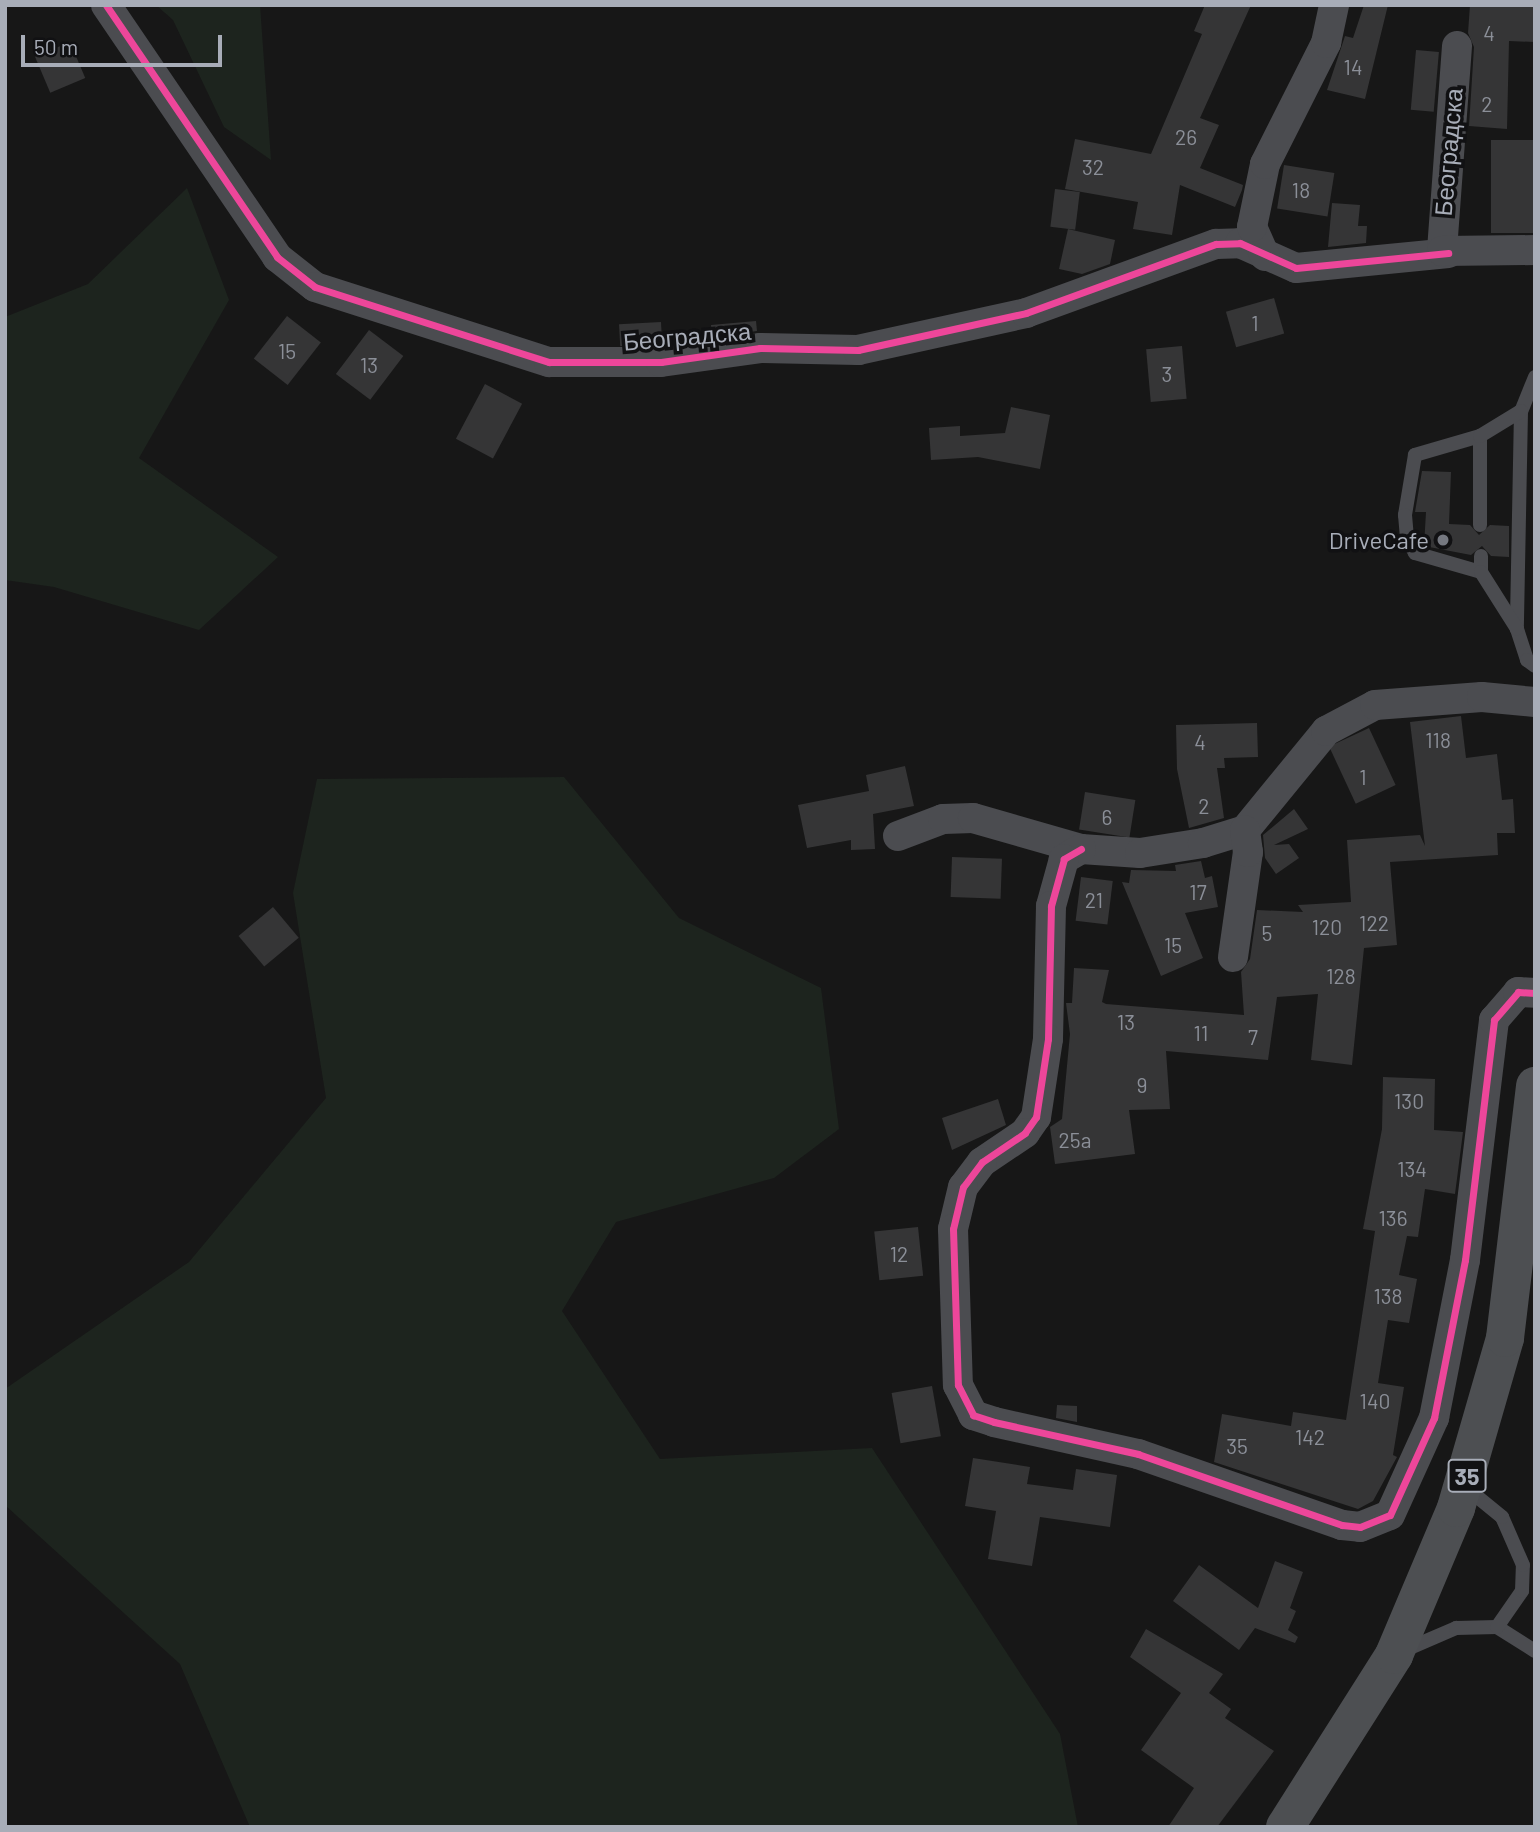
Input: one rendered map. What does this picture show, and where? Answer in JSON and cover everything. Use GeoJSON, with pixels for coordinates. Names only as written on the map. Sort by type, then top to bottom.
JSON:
{"type":"FeatureCollection","features":[{"type":"Feature","properties":{"kind":"main road","name":"35"},"geometry":{"type":"LineString","coordinates":[[1285,1827],[1394,1655],[1464,1485],[1505,1338],[1535,1086]]}},
{"type":"Feature","properties":{"kind":"street","name":"Београдска"},"geometry":{"type":"LineString","coordinates":[[106,5],[277,257],[315,287],[549,362],[661,362],[760,348],[858,350],[1026,313],[1216,244],[1240,243],[1296,268],[1448,253],[1535,250]]}},
{"type":"Feature","properties":{"kind":"street"},"geometry":{"type":"LineString","coordinates":[[1265,256],[1252,227],[1265,164],[1326,43],[1334,5]]}},
{"type":"Feature","properties":{"kind":"street","name":"Београдска"},"geometry":{"type":"LineString","coordinates":[[1448,253],[1440,244],[1457,46]]}},
{"type":"Feature","properties":{"kind":"street"},"geometry":{"type":"LineString","coordinates":[[898,836],[943,819],[972,818],[1081,849],[1140,853],[1245,830],[1326,731],[1375,705],[1482,697],[1535,702]]}},
{"type":"Feature","properties":{"kind":"street"},"geometry":{"type":"LineString","coordinates":[[1233,957],[1248,852],[1245,830]]}},
{"type":"Feature","properties":{"kind":"street"},"geometry":{"type":"LineString","coordinates":[[1081,849],[1064,859],[1051,906],[1048,1039],[1036,1117],[1025,1133],[982,1162],[962,1187],[953,1229],[958,1385],[973,1415],[993,1422],[1138,1454],[1342,1525],[1360,1527],[1390,1515],[1434,1418],[1465,1260],[1494,1020],[1518,992],[1535,993]]}},
{"type":"Feature","properties":{"kind":"lane"},"geometry":{"type":"LineString","coordinates":[[1517,629],[1521,411],[1535,377]]}},
{"type":"Feature","properties":{"kind":"lane"},"geometry":{"type":"LineString","coordinates":[[1481,572],[1416,553],[1407,538],[1405,515],[1415,455],[1480,436],[1521,411]]}},
{"type":"Feature","properties":{"kind":"lane"},"geometry":{"type":"LineString","coordinates":[[1480,436],[1480,525]]}},
{"type":"Feature","properties":{"kind":"lane"},"geometry":{"type":"LineString","coordinates":[[1481,556],[1481,572],[1517,629],[1527,660],[1535,666]]}},
{"type":"Feature","properties":{"kind":"lane"},"geometry":{"type":"LineString","coordinates":[[1464,1485],[1502,1517],[1526,1575],[1516,1607],[1497,1627]]}},
{"type":"Feature","properties":{"kind":"lane"},"geometry":{"type":"LineString","coordinates":[[1394,1655],[1456,1628],[1497,1627],[1535,1651]]}},
{"type":"Feature","properties":{"kind":"shaded area"},"geometry":{"type":"Polygon","coordinates":[[[156,5],[260,5],[271,160],[224,127],[173,20],[156,5]]]}},
{"type":"Feature","properties":{"kind":"shaded area"},"geometry":{"type":"Polygon","coordinates":[[[187,188],[229,300],[139,458],[278,557],[199,630],[54,587],[5,580],[5,317],[88,284],[187,188]]]}},
{"type":"Feature","properties":{"kind":"shaded area"},"geometry":{"type":"Polygon","coordinates":[[[564,777],[679,918],[821,988],[839,1129],[774,1178],[616,1222],[562,1311],[660,1459],[872,1448],[1060,1734],[1078,1827],[250,1827],[180,1664],[6,1506],[5,1389],[189,1262],[326,1098],[293,893],[317,779],[564,777]]]}},
{"type":"Feature","properties":{"kind":"building"},"geometry":{"type":"Polygon","coordinates":[[[1205,5],[1251,5],[1200,118],[1219,125],[1200,168],[1243,185],[1242,190],[1235,207],[1180,185],[1172,235],[1133,229],[1138,202],[1065,189],[1075,139],[1151,154],[1202,34],[1194,31],[1205,5]]]}},
{"type":"Feature","properties":{"kind":"building"},"geometry":{"type":"Polygon","coordinates":[[[1364,5],[1388,5],[1365,99],[1327,90],[1345,36],[1353,38],[1364,5]]]}},
{"type":"Feature","properties":{"kind":"building"},"geometry":{"type":"Polygon","coordinates":[[[1470,5],[1535,5],[1535,42],[1509,41],[1507,129],[1469,126],[1474,47],[1468,33],[1470,5]]]}},
{"type":"Feature","properties":{"kind":"building"},"geometry":{"type":"Polygon","coordinates":[[[70,42],[85,78],[50,93],[35,57],[70,42]]]}},
{"type":"Feature","properties":{"kind":"building"},"geometry":{"type":"Polygon","coordinates":[[[1416,50],[1439,52],[1434,112],[1411,110],[1416,50]]]}},
{"type":"Feature","properties":{"kind":"building"},"geometry":{"type":"Polygon","coordinates":[[[1491,140],[1533,140],[1533,233],[1491,233],[1491,140]]]}},
{"type":"Feature","properties":{"kind":"building"},"geometry":{"type":"Polygon","coordinates":[[[1284,165],[1334,173],[1327,216],[1277,208],[1284,165]]]}},
{"type":"Feature","properties":{"kind":"building"},"geometry":{"type":"Polygon","coordinates":[[[1055,189],[1080,192],[1075,230],[1050,227],[1055,189]]]}},
{"type":"Feature","properties":{"kind":"building"},"geometry":{"type":"Polygon","coordinates":[[[1332,203],[1360,205],[1358,226],[1367,226],[1366,243],[1328,247],[1332,203]]]}},
{"type":"Feature","properties":{"kind":"building"},"geometry":{"type":"Polygon","coordinates":[[[1068,229],[1115,240],[1110,264],[1082,274],[1059,269],[1068,229]]]}},
{"type":"Feature","properties":{"kind":"building"},"geometry":{"type":"Polygon","coordinates":[[[1274,298],[1284,334],[1236,347],[1226,312],[1274,298]]]}},
{"type":"Feature","properties":{"kind":"building"},"geometry":{"type":"Polygon","coordinates":[[[287,316],[321,342],[288,385],[254,359],[287,316]]]}},
{"type":"Feature","properties":{"kind":"building"},"geometry":{"type":"Polygon","coordinates":[[[756,321],[757,331],[712,337],[711,325],[756,321]]]}},
{"type":"Feature","properties":{"kind":"building"},"geometry":{"type":"Polygon","coordinates":[[[661,322],[662,344],[620,346],[619,324],[661,322]]]}},
{"type":"Feature","properties":{"kind":"building"},"geometry":{"type":"Polygon","coordinates":[[[369,330],[403,356],[370,400],[336,374],[369,330]]]}},
{"type":"Feature","properties":{"kind":"building"},"geometry":{"type":"Polygon","coordinates":[[[1182,346],[1187,399],[1151,402],[1146,349],[1182,346]]]}},
{"type":"Feature","properties":{"kind":"building"},"geometry":{"type":"Polygon","coordinates":[[[485,384],[522,404],[493,458],[456,439],[485,384]]]}},
{"type":"Feature","properties":{"kind":"building"},"geometry":{"type":"Polygon","coordinates":[[[1011,407],[1050,415],[1040,469],[978,457],[931,460],[929,428],[960,426],[960,436],[1005,433],[1011,407]]]}},
{"type":"Feature","properties":{"kind":"building"},"geometry":{"type":"Polygon","coordinates":[[[1422,471],[1451,472],[1449,524],[1470,525],[1479,535],[1490,525],[1509,526],[1509,557],[1491,556],[1482,546],[1471,555],[1424,546],[1426,512],[1415,512],[1422,471]]]}},
{"type":"Feature","properties":{"kind":"building"},"geometry":{"type":"Polygon","coordinates":[[[1461,716],[1466,758],[1497,754],[1502,800],[1513,799],[1515,833],[1497,833],[1498,855],[1390,862],[1397,945],[1364,948],[1352,1065],[1311,1060],[1318,994],[1277,997],[1268,1060],[1166,1051],[1170,1109],[1129,1110],[1135,1154],[1055,1164],[1050,1127],[1062,1119],[1070,1034],[1066,1003],[1072,1003],[1074,968],[1109,970],[1102,1002],[1106,1004],[1244,1015],[1241,972],[1250,959],[1257,910],[1303,912],[1298,905],[1351,902],[1347,840],[1420,835],[1425,846],[1410,722],[1461,716]]]}},
{"type":"Feature","properties":{"kind":"building"},"geometry":{"type":"Polygon","coordinates":[[[1257,723],[1258,757],[1224,758],[1225,768],[1217,768],[1224,818],[1189,828],[1177,769],[1176,725],[1257,723]]]}},
{"type":"Feature","properties":{"kind":"building"},"geometry":{"type":"Polygon","coordinates":[[[1369,728],[1396,785],[1356,804],[1329,747],[1369,728]]]}},
{"type":"Feature","properties":{"kind":"building"},"geometry":{"type":"Polygon","coordinates":[[[905,766],[914,806],[873,814],[875,849],[851,850],[851,840],[807,848],[798,805],[869,791],[866,775],[905,766]]]}},
{"type":"Feature","properties":{"kind":"building"},"geometry":{"type":"Polygon","coordinates":[[[1085,792],[1135,800],[1129,838],[1079,830],[1085,792]]]}},
{"type":"Feature","properties":{"kind":"building"},"geometry":{"type":"Polygon","coordinates":[[[1294,809],[1308,829],[1274,845],[1289,844],[1299,858],[1276,874],[1265,858],[1263,835],[1294,809]]]}},
{"type":"Feature","properties":{"kind":"building"},"geometry":{"type":"Polygon","coordinates":[[[952,857],[1002,859],[1001,899],[951,897],[952,857]]]}},
{"type":"Feature","properties":{"kind":"building"},"geometry":{"type":"Polygon","coordinates":[[[1201,861],[1205,878],[1212,876],[1218,907],[1185,913],[1203,958],[1161,976],[1122,882],[1129,883],[1131,870],[1176,871],[1175,865],[1201,861]]]}},
{"type":"Feature","properties":{"kind":"building"},"geometry":{"type":"Polygon","coordinates":[[[1081,877],[1113,881],[1107,925],[1076,921],[1081,877]]]}},
{"type":"Feature","properties":{"kind":"building"},"geometry":{"type":"Polygon","coordinates":[[[273,907],[299,938],[264,967],[239,936],[273,907]]]}},
{"type":"Feature","properties":{"kind":"building"},"geometry":{"type":"Polygon","coordinates":[[[1383,1077],[1435,1079],[1434,1130],[1463,1132],[1455,1194],[1425,1189],[1418,1237],[1407,1236],[1399,1275],[1417,1279],[1409,1323],[1388,1320],[1378,1383],[1404,1387],[1393,1455],[1397,1457],[1373,1501],[1358,1509],[1214,1462],[1222,1414],[1291,1426],[1293,1412],[1346,1420],[1375,1231],[1363,1229],[1382,1129],[1383,1077]]]}},
{"type":"Feature","properties":{"kind":"building"},"geometry":{"type":"Polygon","coordinates":[[[998,1099],[1006,1125],[952,1150],[942,1118],[998,1099]]]}},
{"type":"Feature","properties":{"kind":"building"},"geometry":{"type":"Polygon","coordinates":[[[918,1227],[923,1276],[879,1280],[874,1232],[918,1227]]]}},
{"type":"Feature","properties":{"kind":"building"},"geometry":{"type":"Polygon","coordinates":[[[932,1386],[941,1436],[900,1443],[892,1393],[932,1386]]]}},
{"type":"Feature","properties":{"kind":"building"},"geometry":{"type":"Polygon","coordinates":[[[1057,1405],[1077,1406],[1077,1422],[1056,1418],[1057,1405]]]}},
{"type":"Feature","properties":{"kind":"building"},"geometry":{"type":"Polygon","coordinates":[[[973,1458],[1030,1467],[1027,1484],[1073,1490],[1076,1469],[1117,1475],[1110,1527],[1040,1517],[1032,1566],[988,1559],[996,1511],[965,1506],[973,1458]]]}},
{"type":"Feature","properties":{"kind":"building"},"geometry":{"type":"Polygon","coordinates":[[[1275,1561],[1303,1572],[1290,1608],[1296,1611],[1288,1630],[1298,1637],[1295,1643],[1255,1628],[1239,1650],[1173,1601],[1199,1565],[1258,1608],[1275,1561]]]}},
{"type":"Feature","properties":{"kind":"building"},"geometry":{"type":"Polygon","coordinates":[[[1146,1629],[1223,1674],[1209,1693],[1231,1709],[1225,1718],[1274,1751],[1217,1827],[1168,1827],[1194,1788],[1141,1750],[1181,1693],[1130,1657],[1146,1629]]]}},
{"type":"Feature","properties":{"kind":"cycle path"},"geometry":{"type":"LineString","coordinates":[[106,5],[277,257],[315,287],[549,362],[661,362],[760,348],[858,350],[1026,313],[1216,244],[1240,243],[1296,268],[1448,253]]}},
{"type":"Feature","properties":{"kind":"cycle path"},"geometry":{"type":"LineString","coordinates":[[1081,849],[1064,859],[1051,906],[1048,1039],[1036,1117],[1025,1133],[982,1162],[963,1187],[953,1229],[958,1385],[973,1415],[994,1422],[1138,1454],[1342,1525],[1360,1527],[1390,1515],[1434,1418],[1465,1260],[1494,1020],[1518,992],[1535,993]]}},
{"type":"Feature","properties":{"kind":"place","name":"DriveCafe"},"geometry":{"type":"Point","coordinates":[1443,540]}}]}
